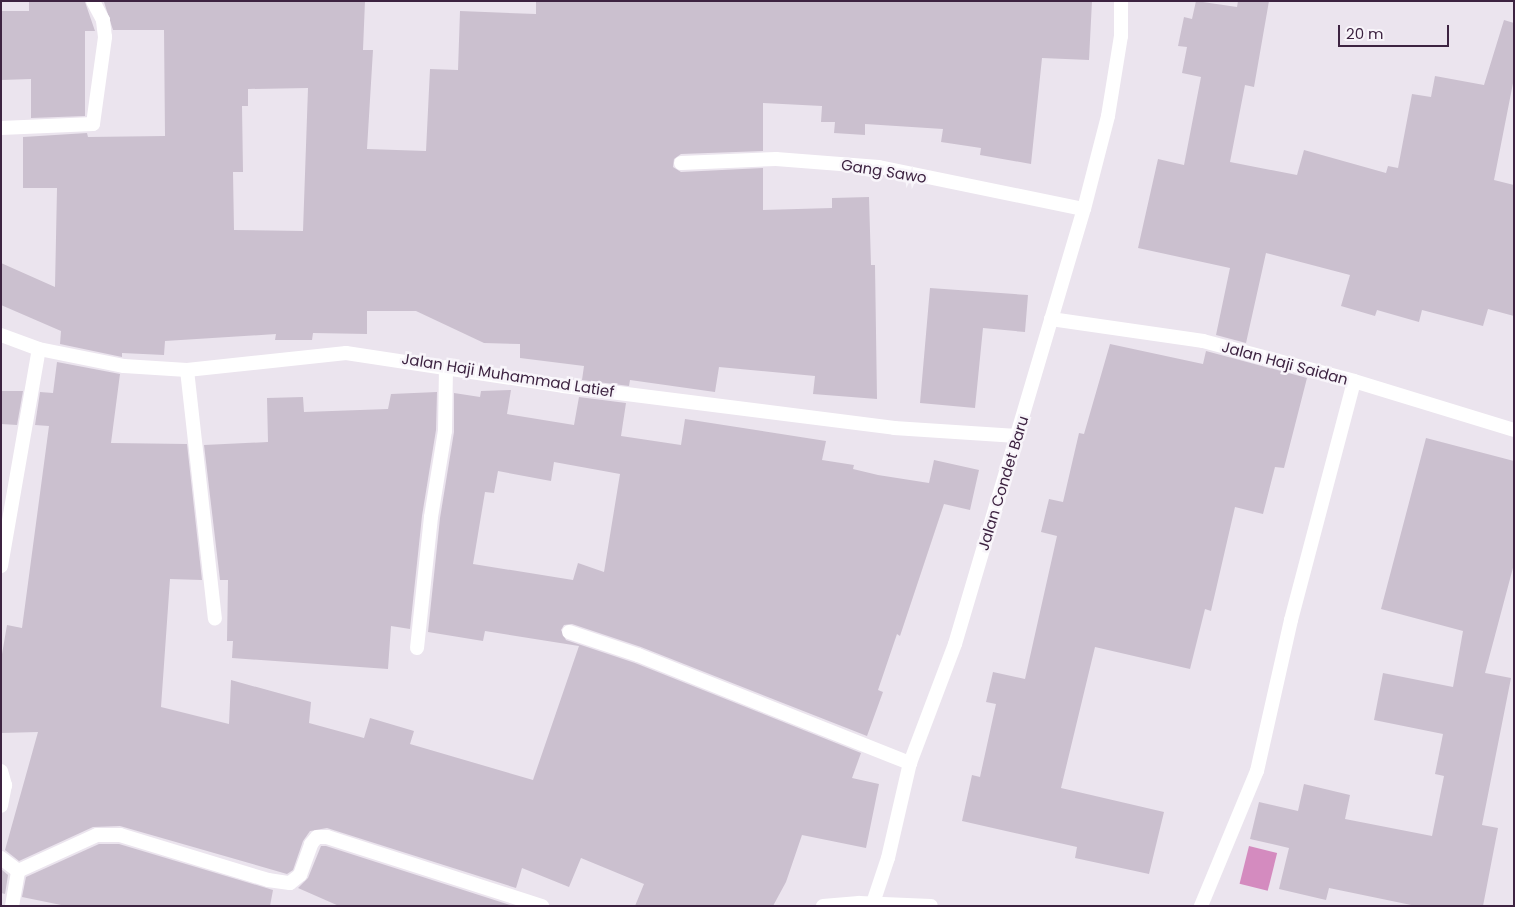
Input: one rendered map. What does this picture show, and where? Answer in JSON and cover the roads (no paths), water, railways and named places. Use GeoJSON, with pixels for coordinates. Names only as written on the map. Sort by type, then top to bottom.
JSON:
{"type":"FeatureCollection","features":[{"type":"Feature","properties":{"kind":"street"},"geometry":{"type":"LineString","coordinates":[[1,128],[93,124],[104,37],[103,20],[93,1]]}},
{"type":"Feature","properties":{"kind":"street","name":"Jalan Condet Baru"},"geometry":{"type":"LineString","coordinates":[[873,903],[888,858],[910,763],[955,644],[1084,210],[1108,116],[1121,36],[1121,1]]}},
{"type":"Feature","properties":{"kind":"street","name":"Gang Sawo"},"geometry":{"type":"LineString","coordinates":[[682,163],[776,159],[879,167],[1084,210]]}},
{"type":"Feature","properties":{"kind":"street","name":"Jalan Haji Saidan"},"geometry":{"type":"LineString","coordinates":[[1051,319],[1203,341],[1354,382],[1514,430]]}},
{"type":"Feature","properties":{"kind":"street","name":"Jalan Haji Muhammad Latief"},"geometry":{"type":"LineString","coordinates":[[1,335],[38,349],[124,366],[187,370],[346,353],[563,386],[894,428],[1017,436]]}},
{"type":"Feature","properties":{"kind":"street"},"geometry":{"type":"LineString","coordinates":[[1,566],[38,349]]}},
{"type":"Feature","properties":{"kind":"street"},"geometry":{"type":"LineString","coordinates":[[417,648],[431,516],[445,432],[446,367]]}},
{"type":"Feature","properties":{"kind":"street"},"geometry":{"type":"LineString","coordinates":[[187,370],[215,618]]}},
{"type":"Feature","properties":{"kind":"street"},"geometry":{"type":"LineString","coordinates":[[1201,906],[1257,771],[1291,620],[1354,382]]}},
{"type":"Feature","properties":{"kind":"street"},"geometry":{"type":"LineString","coordinates":[[569,632],[638,655],[910,763]]}},
{"type":"Feature","properties":{"kind":"street"},"geometry":{"type":"LineString","coordinates":[[1,771],[5,785],[1,806]]}},
{"type":"Feature","properties":{"kind":"street"},"geometry":{"type":"LineString","coordinates":[[18,870],[96,835],[120,835],[268,880],[290,883],[300,875],[311,844],[317,837],[327,837],[542,906]]}},
{"type":"Feature","properties":{"kind":"street"},"geometry":{"type":"LineString","coordinates":[[1,858],[18,870]]}},
{"type":"Feature","properties":{"kind":"street"},"geometry":{"type":"LineString","coordinates":[[12,906],[18,870]]}},
{"type":"Feature","properties":{"kind":"street"},"geometry":{"type":"LineString","coordinates":[[823,906],[873,903],[931,906]]}}]}
